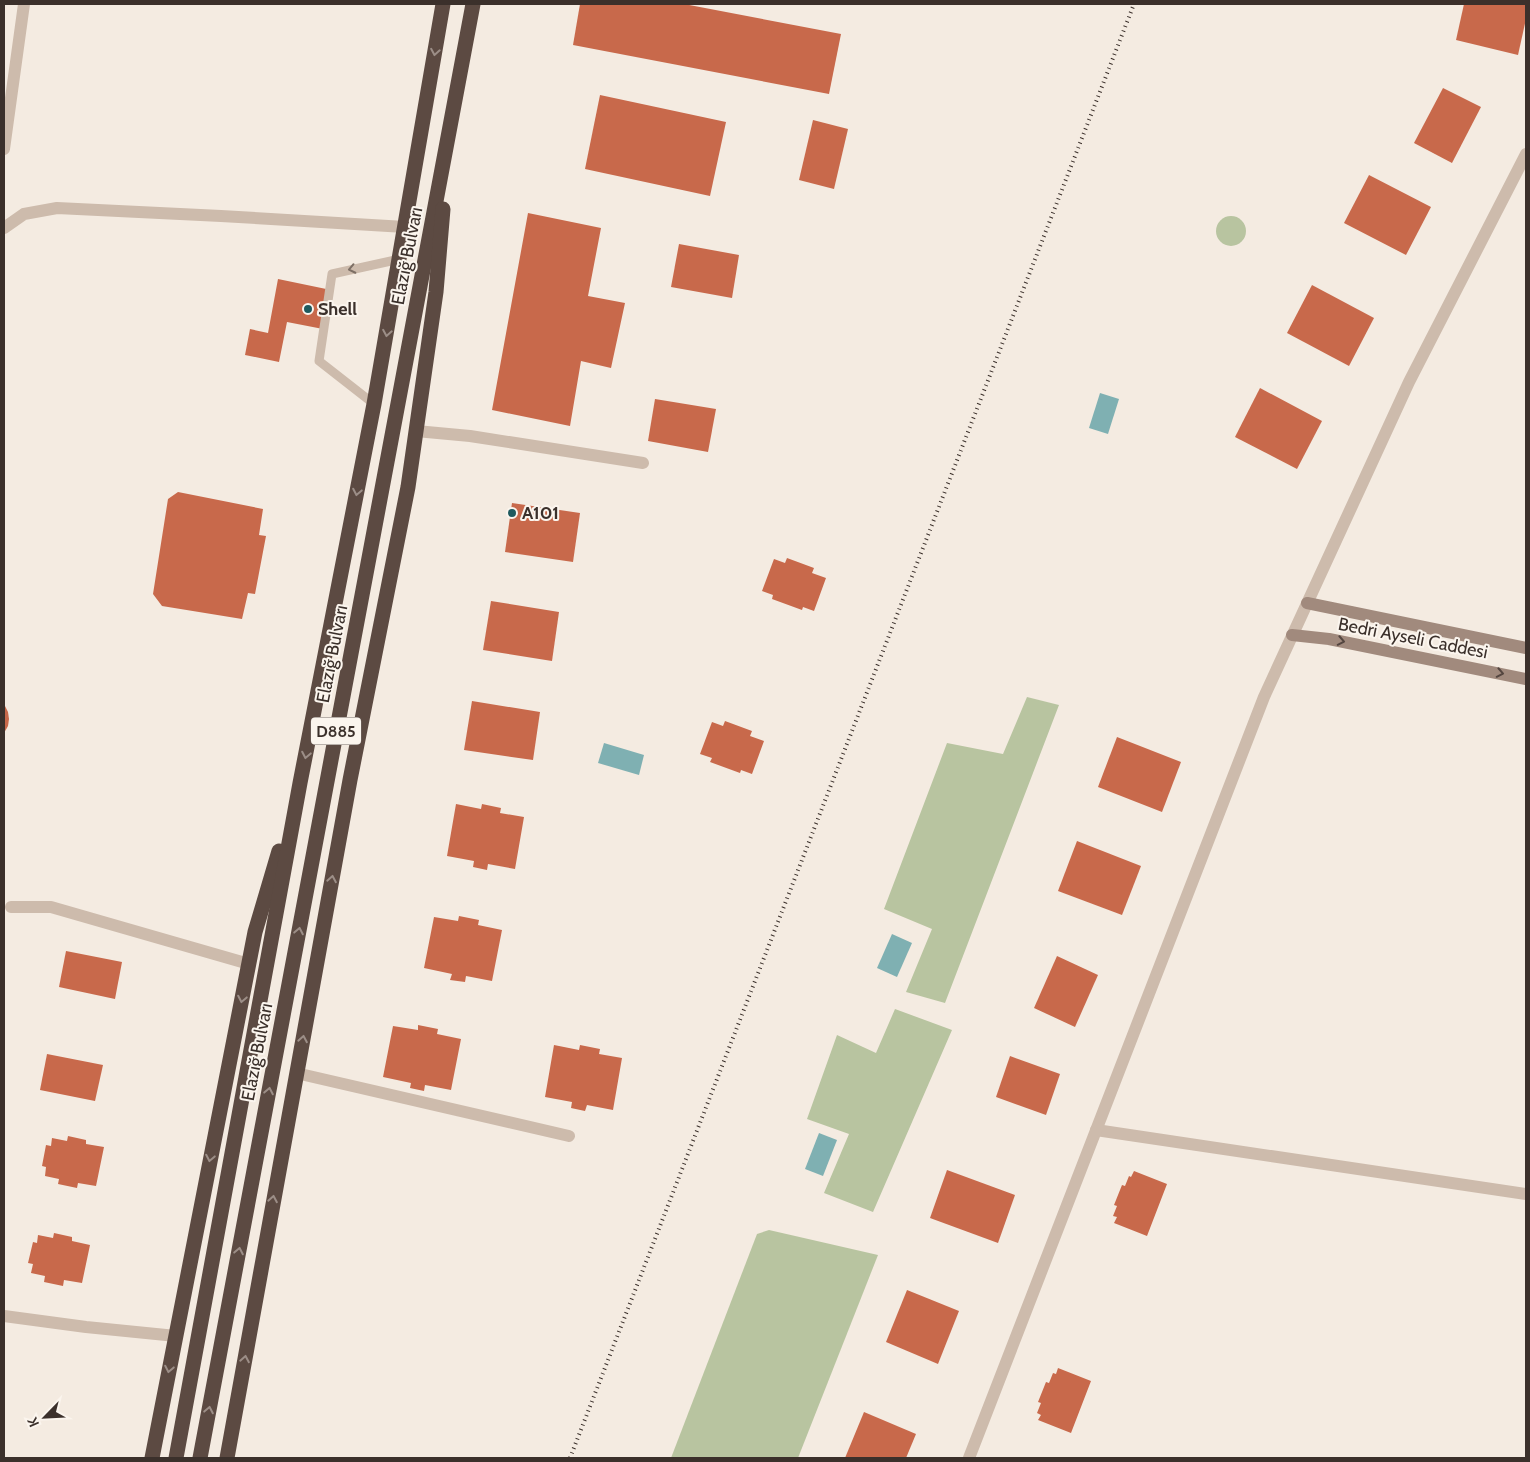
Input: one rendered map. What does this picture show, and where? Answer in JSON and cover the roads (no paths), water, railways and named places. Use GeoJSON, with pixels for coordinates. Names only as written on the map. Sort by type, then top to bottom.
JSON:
{"type":"FeatureCollection","features":[{"type":"Feature","properties":{"kind":"highway","name":"Elazığ Bulvarı"},"geometry":{"type":"LineString","coordinates":[[176,1458],[300,783],[374,404],[443,4]]}},
{"type":"Feature","properties":{"kind":"highway","name":"Elazığ Bulvarı"},"geometry":{"type":"LineString","coordinates":[[200,1458],[473,4]]}},
{"type":"Feature","properties":{"kind":"highway"},"geometry":{"type":"LineString","coordinates":[[227,1458],[352,770],[408,487],[436,292],[449,129]]}},
{"type":"Feature","properties":{"kind":"highway"},"geometry":{"type":"LineString","coordinates":[[152,1458],[255,932],[300,783]]}},
{"type":"Feature","properties":{"kind":"main road","name":"Bedri Ayseli Caddesi"},"geometry":{"type":"LineString","coordinates":[[1307,602],[1526,648]]}},
{"type":"Feature","properties":{"kind":"main road","name":"Bedri Ayseli Caddesi"},"geometry":{"type":"LineString","coordinates":[[1292,635],[1330,639],[1526,678]]}},
{"type":"Feature","properties":{"kind":"street"},"geometry":{"type":"LineString","coordinates":[[4,148],[24,4]]}},
{"type":"Feature","properties":{"kind":"street"},"geometry":{"type":"LineString","coordinates":[[969,1458],[1264,697],[1409,382],[1526,154]]}},
{"type":"Feature","properties":{"kind":"street"},"geometry":{"type":"LineString","coordinates":[[4,228],[24,214],[56,208],[404,227]]}},
{"type":"Feature","properties":{"kind":"street"},"geometry":{"type":"LineString","coordinates":[[416,431],[470,436],[643,463]]}},
{"type":"Feature","properties":{"kind":"street"},"geometry":{"type":"LineString","coordinates":[[12,907],[51,907],[248,964]]}},
{"type":"Feature","properties":{"kind":"street"},"geometry":{"type":"LineString","coordinates":[[296,1073],[569,1136]]}},
{"type":"Feature","properties":{"kind":"street"},"geometry":{"type":"LineString","coordinates":[[1096,1130],[1526,1194]]}},
{"type":"Feature","properties":{"kind":"street"},"geometry":{"type":"LineString","coordinates":[[4,1316],[176,1336]]}},
{"type":"Feature","properties":{"kind":"lane"},"geometry":{"type":"LineString","coordinates":[[374,404],[319,361],[332,274],[400,259]]}},
{"type":"Feature","properties":{"kind":"water"},"geometry":{"type":"Polygon","coordinates":[[[1100,393],[1119,399],[1108,434],[1089,428],[1100,393]]]}},
{"type":"Feature","properties":{"kind":"water"},"geometry":{"type":"Polygon","coordinates":[[[604,743],[644,755],[639,775],[598,763],[604,743]]]}},
{"type":"Feature","properties":{"kind":"water"},"geometry":{"type":"Polygon","coordinates":[[[892,934],[912,943],[897,977],[877,968],[892,934]]]}},
{"type":"Feature","properties":{"kind":"water"},"geometry":{"type":"Polygon","coordinates":[[[819,1133],[837,1140],[823,1176],[805,1169],[819,1133]]]}},
{"type":"Feature","properties":{"kind":"railway"},"geometry":{"type":"LineString","coordinates":[[570,1458],[1134,4]]}},
{"type":"Feature","properties":{"kind":"place","name":"Shell"},"geometry":{"type":"Point","coordinates":[308,309]}},
{"type":"Feature","properties":{"kind":"place","name":"A101"},"geometry":{"type":"Point","coordinates":[512,513]}}]}
